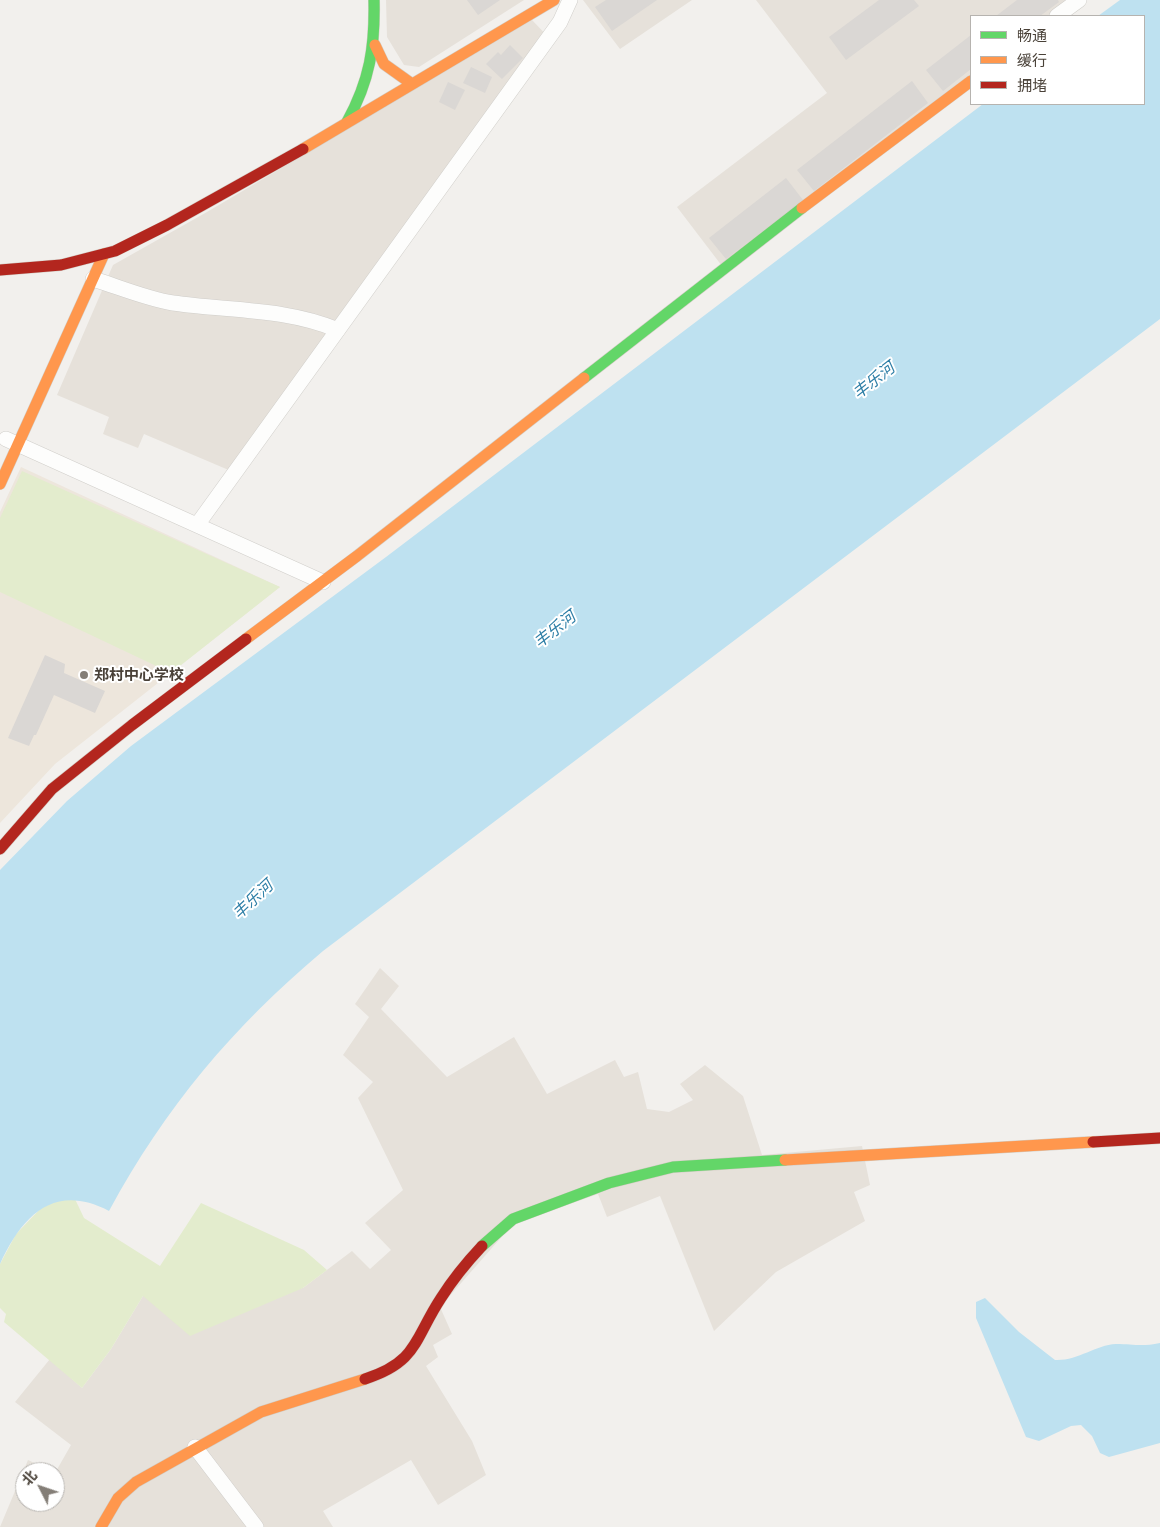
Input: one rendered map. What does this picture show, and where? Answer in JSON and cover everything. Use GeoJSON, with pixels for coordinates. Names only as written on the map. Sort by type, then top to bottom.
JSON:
{"type":"FeatureCollection","features":[{"type":"Feature","properties":{"kind":"street"},"geometry":{"type":"LineString","coordinates":[[374,0],[377,54],[387,68],[412,84]]}},
{"type":"Feature","properties":{"kind":"street"},"geometry":{"type":"LineString","coordinates":[[0,484],[9,441],[88,269],[104,254],[141,239],[346,123],[554,0]]}},
{"type":"Feature","properties":{"kind":"street"},"geometry":{"type":"LineString","coordinates":[[197,525],[560,22],[570,0]]}},
{"type":"Feature","properties":{"kind":"street"},"geometry":{"type":"LineString","coordinates":[[1058,15],[1079,0]]}},
{"type":"Feature","properties":{"kind":"street"},"geometry":{"type":"LineString","coordinates":[[346,123],[362,93],[375,45]]}},
{"type":"Feature","properties":{"kind":"street"},"geometry":{"type":"LineString","coordinates":[[0,849],[52,790],[132,725],[322,582],[802,208],[970,82]]}},
{"type":"Feature","properties":{"kind":"street"},"geometry":{"type":"LineString","coordinates":[[88,269],[104,254]]}},
{"type":"Feature","properties":{"kind":"street"},"geometry":{"type":"LineString","coordinates":[[0,270],[88,269],[171,303],[266,312],[321,322],[338,330]]}},
{"type":"Feature","properties":{"kind":"street"},"geometry":{"type":"LineString","coordinates":[[9,441],[322,582]]}},
{"type":"Feature","properties":{"kind":"street"},"geometry":{"type":"LineString","coordinates":[[101,1527],[112,1506],[125,1490],[136,1482],[260,1412],[389,1371],[398,1366],[412,1351],[440,1299],[462,1267],[488,1239],[513,1219],[577,1194],[673,1167],[1160,1138]]}},
{"type":"Feature","properties":{"kind":"street"},"geometry":{"type":"LineString","coordinates":[[196,1447],[256,1527]]}},
{"type":"Feature","properties":{"kind":"shaded area"},"geometry":{"type":"Polygon","coordinates":[[[386,0],[524,0],[419,67],[404,65],[387,37],[386,0]]]}},
{"type":"Feature","properties":{"kind":"shaded area"},"geometry":{"type":"Polygon","coordinates":[[[583,0],[692,0],[620,49],[583,0]]]}},
{"type":"Feature","properties":{"kind":"shaded area"},"geometry":{"type":"Polygon","coordinates":[[[756,0],[1073,0],[1053,15],[970,15],[970,78],[722,266],[677,207],[827,93],[756,0]]]}},
{"type":"Feature","properties":{"kind":"shaded area"},"geometry":{"type":"Polygon","coordinates":[[[532,20],[554,43],[238,474],[144,434],[138,448],[103,434],[109,417],[57,395],[113,265],[207,212],[532,20]]]}},
{"type":"Feature","properties":{"kind":"shaded area","name":"郑村中心学校"},"geometry":{"type":"Polygon","coordinates":[[[21,467],[280,587],[55,764],[0,823],[0,512],[21,467]]]}},
{"type":"Feature","properties":{"kind":"shaded area"},"geometry":{"type":"Polygon","coordinates":[[[380,968],[399,986],[381,1009],[447,1077],[514,1037],[547,1094],[615,1060],[624,1077],[638,1072],[647,1109],[669,1112],[693,1100],[680,1084],[705,1065],[743,1096],[762,1155],[862,1146],[870,1185],[854,1192],[865,1221],[776,1272],[714,1331],[660,1196],[607,1217],[598,1194],[513,1224],[440,1307],[452,1334],[433,1345],[438,1357],[426,1366],[472,1441],[486,1475],[438,1505],[411,1460],[323,1511],[333,1527],[0,1527],[15,1491],[15,1512],[65,1512],[65,1462],[61,1462],[71,1445],[15,1402],[50,1359],[82,1388],[111,1349],[143,1296],[303,1288],[352,1251],[370,1269],[391,1250],[365,1223],[403,1190],[358,1098],[373,1082],[343,1055],[369,1017],[355,1004],[380,968]]]}},
{"type":"Feature","properties":{"kind":"green space","name":"郑村中心学校"},"geometry":{"type":"Polygon","coordinates":[[[22,471],[280,587],[171,673],[0,592],[0,518],[22,471]]]}},
{"type":"Feature","properties":{"kind":"green space"},"geometry":{"type":"Polygon","coordinates":[[[75,1199],[84,1218],[160,1266],[201,1203],[304,1250],[327,1270],[303,1288],[190,1336],[143,1296],[111,1349],[82,1388],[4,1322],[6,1314],[0,1308],[0,1264],[16,1234],[41,1208],[57,1200],[75,1199]]]}},
{"type":"Feature","properties":{"kind":"water","name":"丰乐河"},"geometry":{"type":"Polygon","coordinates":[[[1120,0],[1160,0],[1160,319],[323,951],[259,1009],[203,1070],[154,1137],[109,1211],[89,1203],[72,1200],[56,1202],[30,1218],[19,1231],[0,1264],[0,870],[67,801],[131,746],[386,557],[982,105],[1145,105],[1145,15],[1099,15],[1120,0]]]}},
{"type":"Feature","properties":{"kind":"water"},"geometry":{"type":"Polygon","coordinates":[[[985,1298],[1019,1332],[1055,1360],[1079,1356],[1108,1345],[1160,1343],[1160,1443],[1109,1457],[1100,1453],[1092,1436],[1081,1425],[1071,1426],[1039,1441],[1026,1437],[976,1318],[976,1302],[985,1298]]]}},
{"type":"Feature","properties":{"kind":"building"},"geometry":{"type":"Polygon","coordinates":[[[467,0],[500,0],[478,15],[467,0]]]}},
{"type":"Feature","properties":{"kind":"building"},"geometry":{"type":"Polygon","coordinates":[[[606,0],[657,0],[612,31],[595,7],[606,0]]]}},
{"type":"Feature","properties":{"kind":"building"},"geometry":{"type":"Polygon","coordinates":[[[879,0],[914,0],[919,6],[846,60],[829,37],[879,0]]]}},
{"type":"Feature","properties":{"kind":"building"},"geometry":{"type":"Polygon","coordinates":[[[1017,0],[1058,0],[1059,2],[1041,15],[997,15],[1017,0]]]}},
{"type":"Feature","properties":{"kind":"building"},"geometry":{"type":"Polygon","coordinates":[[[970,36],[970,70],[943,91],[926,70],[970,36]]]}},
{"type":"Feature","properties":{"kind":"building"},"geometry":{"type":"Polygon","coordinates":[[[510,45],[523,58],[502,79],[486,64],[498,52],[501,55],[510,45]]]}},
{"type":"Feature","properties":{"kind":"building"},"geometry":{"type":"Polygon","coordinates":[[[471,67],[492,77],[485,93],[463,83],[471,67]]]}},
{"type":"Feature","properties":{"kind":"building"},"geometry":{"type":"Polygon","coordinates":[[[912,81],[928,103],[814,191],[797,170],[912,81]]]}},
{"type":"Feature","properties":{"kind":"building"},"geometry":{"type":"Polygon","coordinates":[[[448,82],[465,90],[455,110],[439,102],[448,82]]]}},
{"type":"Feature","properties":{"kind":"building"},"geometry":{"type":"Polygon","coordinates":[[[786,178],[803,200],[726,259],[709,238],[786,178]]]}},
{"type":"Feature","properties":{"kind":"building"},"geometry":{"type":"Polygon","coordinates":[[[45,655],[65,664],[64,673],[105,691],[95,713],[54,695],[29,746],[8,738],[45,655]]]}},
{"type":"Feature","properties":{"kind":"traffic: fast"},"geometry":{"type":"LineString","coordinates":[[347,122],[355,107],[366,77],[372,48],[374,0]]}},
{"type":"Feature","properties":{"kind":"traffic: fast"},"geometry":{"type":"LineString","coordinates":[[584,378],[802,208]]}},
{"type":"Feature","properties":{"kind":"traffic: fast"},"geometry":{"type":"LineString","coordinates":[[482,1246],[513,1219],[609,1183],[673,1167],[785,1160]]}},
{"type":"Feature","properties":{"kind":"traffic: slow"},"geometry":{"type":"LineString","coordinates":[[303,149],[554,0]]}},
{"type":"Feature","properties":{"kind":"traffic: slow"},"geometry":{"type":"LineString","coordinates":[[375,45],[384,64],[412,84]]}},
{"type":"Feature","properties":{"kind":"traffic: slow"},"geometry":{"type":"LineString","coordinates":[[802,208],[970,82]]}},
{"type":"Feature","properties":{"kind":"traffic: slow"},"geometry":{"type":"LineString","coordinates":[[0,484],[104,254]]}},
{"type":"Feature","properties":{"kind":"traffic: slow"},"geometry":{"type":"LineString","coordinates":[[246,639],[357,556],[584,378]]}},
{"type":"Feature","properties":{"kind":"traffic: slow"},"geometry":{"type":"LineString","coordinates":[[785,1160],[1093,1142]]}},
{"type":"Feature","properties":{"kind":"traffic: slow"},"geometry":{"type":"LineString","coordinates":[[101,1527],[118,1498],[136,1482],[261,1412],[365,1379]]}},
{"type":"Feature","properties":{"kind":"traffic: jam"},"geometry":{"type":"LineString","coordinates":[[0,270],[61,265],[115,251],[167,225],[303,149]]}},
{"type":"Feature","properties":{"kind":"traffic: jam"},"geometry":{"type":"LineString","coordinates":[[0,849],[52,789],[132,725],[246,639]]}},
{"type":"Feature","properties":{"kind":"traffic: jam"},"geometry":{"type":"LineString","coordinates":[[1093,1142],[1160,1138]]}},
{"type":"Feature","properties":{"kind":"traffic: jam"},"geometry":{"type":"LineString","coordinates":[[365,1379],[395,1365],[413,1348],[446,1291],[460,1271],[482,1246]]}},
{"type":"Feature","properties":{"kind":"place","name":"郑村中心学校"},"geometry":{"type":"Point","coordinates":[84,675]}}]}
